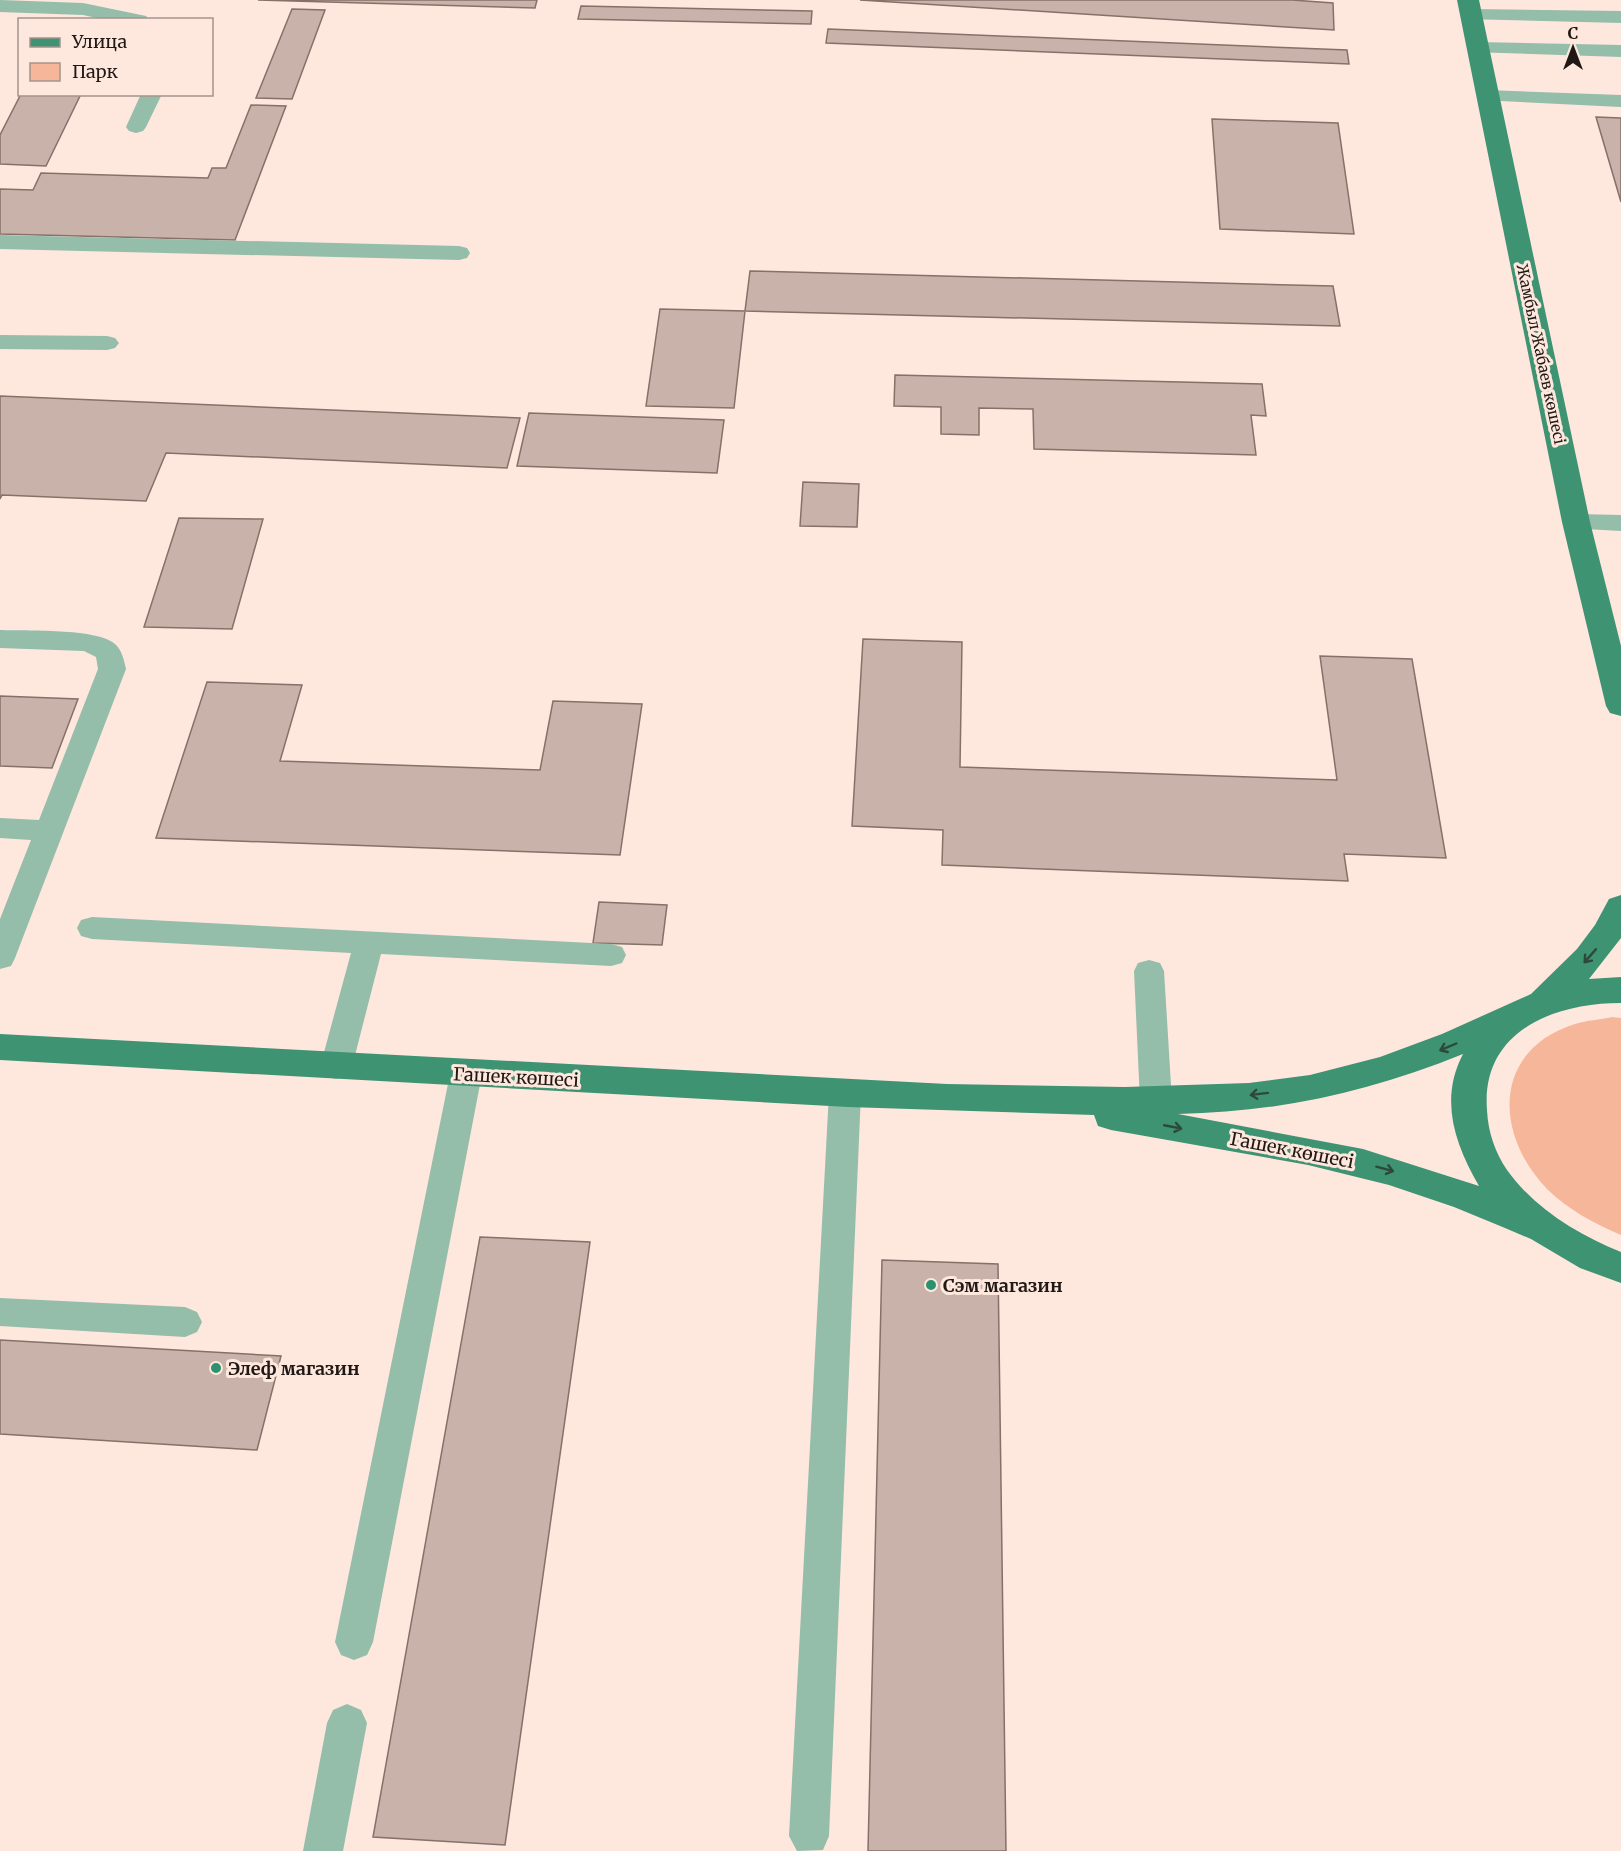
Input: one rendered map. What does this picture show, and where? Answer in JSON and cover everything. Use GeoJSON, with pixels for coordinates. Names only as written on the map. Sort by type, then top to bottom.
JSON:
{"type":"FeatureCollection","features":[{"type":"Feature","properties":{"kind":"main road","name":"Жамбыл Жабаев көшесі"},"geometry":{"type":"LineString","coordinates":[[1469,7],[1576,522],[1621,706]]}},
{"type":"Feature","properties":{"kind":"main road"},"geometry":{"type":"LineString","coordinates":[[1621,907],[1599,945],[1568,981],[1490,1040],[1476,1061],[1469,1085],[1468,1112],[1473,1138],[1494,1179],[1516,1205],[1543,1228],[1574,1248],[1621,1268]]}},
{"type":"Feature","properties":{"kind":"main road"},"geometry":{"type":"LineString","coordinates":[[1529,1009],[1575,993],[1621,990]]}},
{"type":"Feature","properties":{"kind":"main road","name":"Гашек көшесі"},"geometry":{"type":"LineString","coordinates":[[0,1047],[845,1093],[1033,1101],[1156,1101],[1258,1094],[1336,1083],[1428,1055],[1529,1009]]}},
{"type":"Feature","properties":{"kind":"main road","name":"Гашек көшесі"},"geometry":{"type":"LineString","coordinates":[[1033,1101],[1336,1157],[1438,1186],[1543,1228]]}},
{"type":"Feature","properties":{"kind":"main road"},"geometry":{"type":"LineString","coordinates":[[1574,1248],[1621,1292]]}},
{"type":"Feature","properties":{"kind":"lane"},"geometry":{"type":"LineString","coordinates":[[0,6],[83,9],[129,18]]}},
{"type":"Feature","properties":{"kind":"lane"},"geometry":{"type":"LineString","coordinates":[[1469,7],[1621,17]]}},
{"type":"Feature","properties":{"kind":"lane"},"geometry":{"type":"LineString","coordinates":[[1478,48],[1621,51]]}},
{"type":"Feature","properties":{"kind":"lane"},"geometry":{"type":"LineString","coordinates":[[136,127],[151,96]]}},
{"type":"Feature","properties":{"kind":"lane"},"geometry":{"type":"LineString","coordinates":[[1487,96],[1621,101]]}},
{"type":"Feature","properties":{"kind":"lane"},"geometry":{"type":"LineString","coordinates":[[0,242],[459,253]]}},
{"type":"Feature","properties":{"kind":"lane"},"geometry":{"type":"LineString","coordinates":[[0,342],[107,343]]}},
{"type":"Feature","properties":{"kind":"lane"},"geometry":{"type":"LineString","coordinates":[[1576,522],[1621,523]]}},
{"type":"Feature","properties":{"kind":"lane"},"geometry":{"type":"LineString","coordinates":[[0,639],[84,642],[108,650],[111,659],[111,669],[0,958]]}},
{"type":"Feature","properties":{"kind":"lane"},"geometry":{"type":"LineString","coordinates":[[0,828],[49,831]]}},
{"type":"Feature","properties":{"kind":"lane"},"geometry":{"type":"LineString","coordinates":[[92,928],[611,956]]}},
{"type":"Feature","properties":{"kind":"lane"},"geometry":{"type":"LineString","coordinates":[[336,1067],[369,942]]}},
{"type":"Feature","properties":{"kind":"lane"},"geometry":{"type":"LineString","coordinates":[[1149,970],[1156,1101]]}},
{"type":"Feature","properties":{"kind":"lane"},"geometry":{"type":"LineString","coordinates":[[354,1642],[465,1074]]}},
{"type":"Feature","properties":{"kind":"lane"},"geometry":{"type":"LineString","coordinates":[[809,1836],[845,1093]]}},
{"type":"Feature","properties":{"kind":"lane"},"geometry":{"type":"LineString","coordinates":[[0,1312],[185,1322]]}},
{"type":"Feature","properties":{"kind":"lane"},"geometry":{"type":"LineString","coordinates":[[322,1851],[347,1723]]}},
{"type":"Feature","properties":{"kind":"green space"},"geometry":{"type":"Polygon","coordinates":[[[1612,1017],[1621,1018],[1621,1235],[1582,1215],[1547,1189],[1530,1167],[1517,1144],[1511,1119],[1510,1096],[1516,1073],[1528,1053],[1548,1036],[1575,1024],[1612,1017]]]}},
{"type":"Feature","properties":{"kind":"building"},"geometry":{"type":"Polygon","coordinates":[[[258,0],[537,0],[535,8],[258,0]]]}},
{"type":"Feature","properties":{"kind":"building"},"geometry":{"type":"Polygon","coordinates":[[[860,0],[1292,0],[1333,3],[1334,30],[860,0]]]}},
{"type":"Feature","properties":{"kind":"building"},"geometry":{"type":"Polygon","coordinates":[[[581,6],[812,11],[811,24],[578,19],[581,6]]]}},
{"type":"Feature","properties":{"kind":"building"},"geometry":{"type":"Polygon","coordinates":[[[292,9],[325,10],[292,99],[256,98],[292,9]]]}},
{"type":"Feature","properties":{"kind":"building"},"geometry":{"type":"Polygon","coordinates":[[[828,29],[1347,50],[1349,64],[826,43],[828,29]]]}},
{"type":"Feature","properties":{"kind":"building"},"geometry":{"type":"Polygon","coordinates":[[[20,96],[80,96],[46,166],[0,164],[0,135],[20,96]]]}},
{"type":"Feature","properties":{"kind":"building"},"geometry":{"type":"Polygon","coordinates":[[[251,105],[286,106],[235,240],[0,234],[0,189],[33,190],[41,173],[208,178],[212,168],[226,168],[251,105]]]}},
{"type":"Feature","properties":{"kind":"building"},"geometry":{"type":"Polygon","coordinates":[[[1596,117],[1621,118],[1621,202],[1596,117]]]}},
{"type":"Feature","properties":{"kind":"building"},"geometry":{"type":"Polygon","coordinates":[[[1212,119],[1338,123],[1354,234],[1220,229],[1212,119]]]}},
{"type":"Feature","properties":{"kind":"building"},"geometry":{"type":"Polygon","coordinates":[[[750,271],[1333,286],[1340,326],[745,311],[750,271]]]}},
{"type":"Feature","properties":{"kind":"building"},"geometry":{"type":"Polygon","coordinates":[[[660,309],[745,311],[734,408],[646,406],[660,309]]]}},
{"type":"Feature","properties":{"kind":"building"},"geometry":{"type":"Polygon","coordinates":[[[895,375],[1262,384],[1266,416],[1251,415],[1256,455],[1034,449],[1033,409],[979,408],[979,435],[941,434],[941,407],[894,406],[895,375]]]}},
{"type":"Feature","properties":{"kind":"building"},"geometry":{"type":"Polygon","coordinates":[[[0,396],[520,418],[507,468],[166,453],[146,501],[2,495],[0,499],[0,396]]]}},
{"type":"Feature","properties":{"kind":"building"},"geometry":{"type":"Polygon","coordinates":[[[529,413],[724,420],[717,473],[517,466],[529,413]]]}},
{"type":"Feature","properties":{"kind":"building"},"geometry":{"type":"Polygon","coordinates":[[[803,482],[859,484],[857,527],[800,526],[803,482]]]}},
{"type":"Feature","properties":{"kind":"building"},"geometry":{"type":"Polygon","coordinates":[[[179,518],[263,519],[232,629],[144,627],[179,518]]]}},
{"type":"Feature","properties":{"kind":"building"},"geometry":{"type":"Polygon","coordinates":[[[863,639],[962,642],[960,767],[1337,780],[1320,656],[1412,659],[1446,858],[1344,854],[1348,881],[942,865],[943,830],[852,826],[863,639]]]}},
{"type":"Feature","properties":{"kind":"building"},"geometry":{"type":"Polygon","coordinates":[[[207,682],[302,685],[280,761],[540,770],[553,701],[642,704],[620,855],[156,838],[207,682]]]}},
{"type":"Feature","properties":{"kind":"building"},"geometry":{"type":"Polygon","coordinates":[[[0,696],[78,699],[52,768],[0,766],[0,696]]]}},
{"type":"Feature","properties":{"kind":"building"},"geometry":{"type":"Polygon","coordinates":[[[599,902],[667,905],[662,945],[593,943],[599,902]]]}},
{"type":"Feature","properties":{"kind":"building"},"geometry":{"type":"Polygon","coordinates":[[[480,1237],[590,1242],[505,1845],[373,1837],[480,1237]]]}},
{"type":"Feature","properties":{"kind":"building"},"geometry":{"type":"Polygon","coordinates":[[[882,1260],[998,1264],[1006,1851],[868,1851],[882,1260]]]}},
{"type":"Feature","properties":{"kind":"building"},"geometry":{"type":"Polygon","coordinates":[[[0,1340],[281,1356],[257,1450],[0,1434],[0,1340]]]}},
{"type":"Feature","properties":{"kind":"place","name":"Сэм магазин"},"geometry":{"type":"Point","coordinates":[931,1285]}},
{"type":"Feature","properties":{"kind":"place","name":"Элеф магазин"},"geometry":{"type":"Point","coordinates":[216,1368]}}]}
